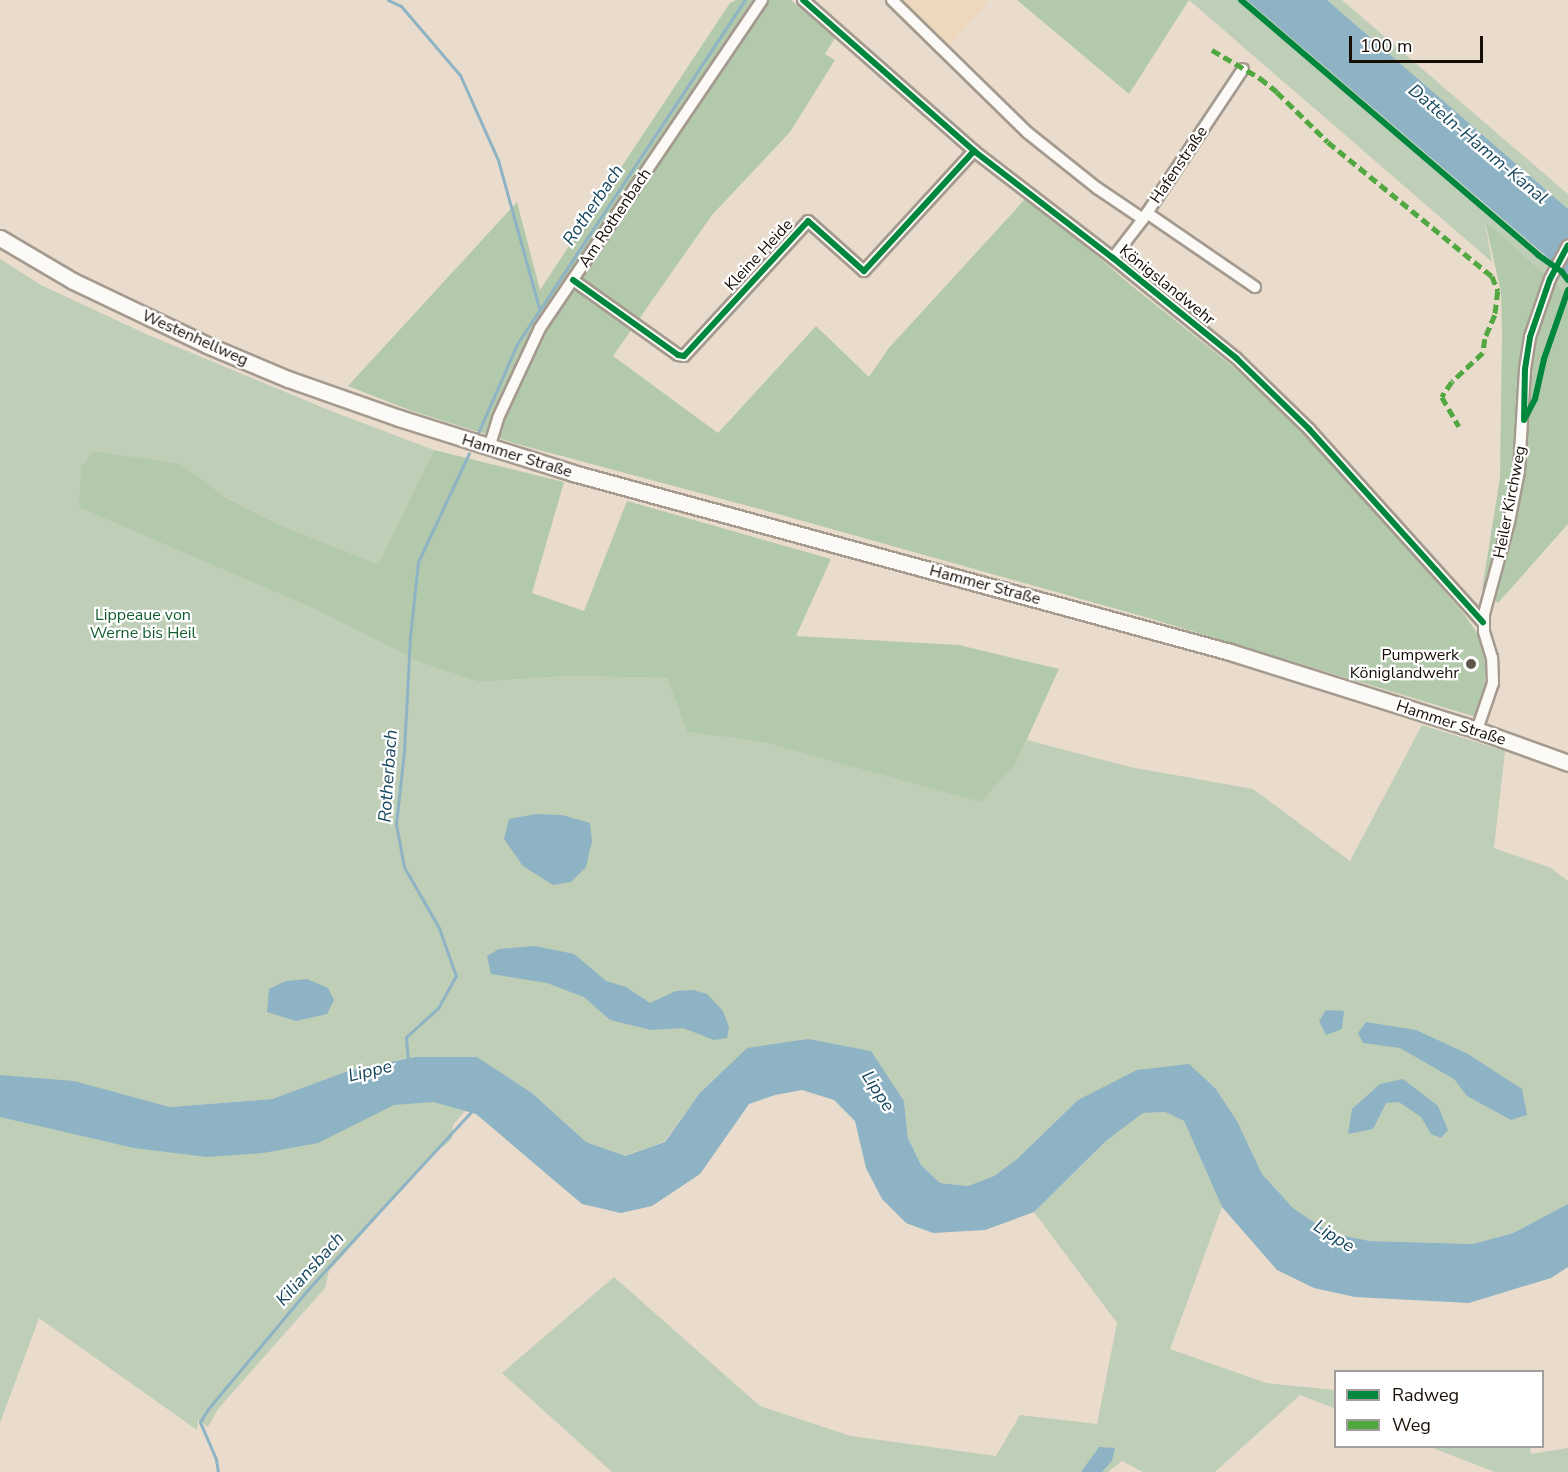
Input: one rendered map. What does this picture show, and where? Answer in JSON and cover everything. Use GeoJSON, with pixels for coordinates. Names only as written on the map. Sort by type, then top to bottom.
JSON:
{"type":"FeatureCollection","features":[{"type":"Feature","properties":{"kind":"main road","name":"Westenhellweg"},"geometry":{"type":"LineString","coordinates":[[0,238],[73,281],[198,341],[288,379],[399,418]]}},
{"type":"Feature","properties":{"kind":"main road","name":"Hammer Straße"},"geometry":{"type":"LineString","coordinates":[[399,418],[489,448],[667,499],[1230,652],[1477,730],[1568,763]]}},
{"type":"Feature","properties":{"kind":"street","name":"Am Rothenbach"},"geometry":{"type":"LineString","coordinates":[[489,448],[498,418],[531,346],[762,0]]}},
{"type":"Feature","properties":{"kind":"street","name":"Königslandwehr"},"geometry":{"type":"LineString","coordinates":[[804,0],[974,151],[1113,258],[1236,358],[1309,429],[1483,622],[1492,658],[1492,684],[1477,730]]}},
{"type":"Feature","properties":{"kind":"street"},"geometry":{"type":"LineString","coordinates":[[892,0],[1028,133],[1097,188],[1255,287]]}},
{"type":"Feature","properties":{"kind":"street","name":"Hafenstraße"},"geometry":{"type":"LineString","coordinates":[[1113,258],[1145,216],[1243,69]]}},
{"type":"Feature","properties":{"kind":"street","name":"Kleine Heide"},"geometry":{"type":"LineString","coordinates":[[573,280],[678,355],[684,356],[808,221],[864,271],[974,151]]}},
{"type":"Feature","properties":{"kind":"street","name":"Heiler Kirchweg"},"geometry":{"type":"LineString","coordinates":[[1483,622],[1519,471],[1524,420],[1525,369],[1530,337],[1550,279],[1568,245]]}},
{"type":"Feature","properties":{"kind":"shaded area"},"geometry":{"type":"Polygon","coordinates":[[[898,0],[989,0],[947,49],[898,0]]]}},
{"type":"Feature","properties":{"kind":"green space"},"geometry":{"type":"Polygon","coordinates":[[[736,0],[791,0],[835,38],[825,54],[835,60],[790,132],[712,215],[613,356],[718,433],[816,326],[869,377],[888,349],[1028,196],[1132,286],[1231,365],[1308,433],[1464,614],[1477,633],[1485,654],[1485,692],[1476,717],[1145,617],[778,514],[517,444],[412,411],[348,386],[517,202],[540,290],[730,3],[736,0]]]}},
{"type":"Feature","properties":{"kind":"green space"},"geometry":{"type":"Polygon","coordinates":[[[1017,0],[1189,0],[1129,94],[1017,0]]]}},
{"type":"Feature","properties":{"kind":"green space"},"geometry":{"type":"Polygon","coordinates":[[[1189,0],[1247,0],[1568,276],[1568,295],[1485,222],[1492,262],[1189,0]]]}},
{"type":"Feature","properties":{"kind":"green space"},"geometry":{"type":"Polygon","coordinates":[[[1327,0],[1342,0],[1568,194],[1568,209],[1327,0]]]}},
{"type":"Feature","properties":{"kind":"green space"},"geometry":{"type":"Polygon","coordinates":[[[1485,221],[1568,295],[1568,524],[1498,603],[1482,590],[1500,478],[1502,334],[1501,292],[1485,221]]]}},
{"type":"Feature","properties":{"kind":"green space","name":"Lippeaue von Werne bis Heil"},"geometry":{"type":"Polygon","coordinates":[[[0,259],[41,285],[146,334],[331,411],[434,450],[378,564],[280,525],[220,494],[480,682],[568,676],[667,678],[687,732],[767,743],[1016,763],[1027,740],[1130,767],[1253,789],[1350,861],[1422,725],[1505,751],[1494,848],[1551,868],[1568,881],[1568,1204],[1513,1233],[1473,1244],[1370,1241],[1330,1233],[1293,1208],[1262,1174],[1237,1121],[1216,1089],[1188,1065],[1078,1100],[1017,1159],[994,1176],[968,1186],[940,1183],[921,1165],[908,1138],[904,1101],[871,1052],[699,1094],[664,1142],[624,1156],[586,1142],[532,1093],[477,1057],[415,1057],[348,1071],[272,1099],[170,1107],[117,1093],[105,1126],[388,1082],[465,1111],[453,1125],[452,1139],[434,1154],[329,1271],[325,1288],[218,1409],[208,1427],[198,1420],[197,1430],[39,1318],[0,1423],[0,259]]]}},
{"type":"Feature","properties":{"kind":"green space"},"geometry":{"type":"Polygon","coordinates":[[[434,450],[564,482],[532,593],[584,611],[627,501],[831,559],[796,636],[959,645],[1059,669],[1016,763],[981,802],[767,743],[687,732],[667,678],[568,676],[480,682],[420,662],[313,608],[79,507],[81,467],[93,451],[180,464],[225,497],[280,525],[378,564],[434,450]]]}},
{"type":"Feature","properties":{"kind":"green space"},"geometry":{"type":"Polygon","coordinates":[[[1165,1112],[1184,1121],[1222,1207],[1170,1349],[1266,1383],[1334,1390],[1334,1408],[1300,1395],[1215,1472],[1143,1472],[1122,1461],[1108,1472],[612,1472],[502,1373],[614,1277],[760,1406],[851,1436],[996,1456],[1020,1415],[1097,1424],[1117,1323],[1034,1212],[1106,1141],[1143,1113],[1165,1112]]]}},
{"type":"Feature","properties":{"kind":"green space"},"geometry":{"type":"Polygon","coordinates":[[[1433,1448],[1530,1448],[1531,1454],[1568,1448],[1568,1472],[1495,1472],[1433,1448]]]}},
{"type":"Feature","properties":{"kind":"water","name":"Datteln-Hamm-Kanal"},"geometry":{"type":"Polygon","coordinates":[[[1247,0],[1327,0],[1568,209],[1568,275],[1247,0]]]}},
{"type":"Feature","properties":{"kind":"water"},"geometry":{"type":"Polygon","coordinates":[[[536,814],[562,815],[590,823],[592,841],[586,867],[571,882],[553,885],[523,866],[504,839],[509,819],[536,814]]]}},
{"type":"Feature","properties":{"kind":"water"},"geometry":{"type":"Polygon","coordinates":[[[535,946],[574,954],[606,981],[626,987],[650,1003],[676,991],[693,990],[707,994],[723,1011],[729,1027],[727,1038],[714,1040],[683,1028],[651,1030],[610,1020],[584,997],[547,983],[491,974],[487,956],[499,949],[535,946]]]}},
{"type":"Feature","properties":{"kind":"water"},"geometry":{"type":"Polygon","coordinates":[[[307,979],[328,988],[334,1000],[327,1014],[296,1021],[267,1012],[269,989],[286,981],[307,979]]]}},
{"type":"Feature","properties":{"kind":"water"},"geometry":{"type":"Polygon","coordinates":[[[1326,1010],[1344,1011],[1342,1029],[1326,1035],[1319,1021],[1326,1010]]]}},
{"type":"Feature","properties":{"kind":"water"},"geometry":{"type":"Polygon","coordinates":[[[1366,1022],[1416,1030],[1468,1054],[1522,1089],[1527,1115],[1511,1120],[1467,1096],[1454,1079],[1400,1048],[1363,1043],[1358,1033],[1366,1022]]]}},
{"type":"Feature","properties":{"kind":"water","name":"Lippe"},"geometry":{"type":"Polygon","coordinates":[[[808,1039],[871,1051],[904,1101],[908,1138],[921,1165],[940,1183],[968,1186],[994,1176],[1017,1159],[1078,1100],[1137,1070],[1189,1064],[1216,1089],[1237,1121],[1262,1174],[1293,1208],[1330,1233],[1370,1241],[1473,1244],[1513,1233],[1568,1204],[1568,1267],[1551,1278],[1469,1303],[1355,1297],[1314,1288],[1277,1270],[1222,1207],[1184,1121],[1165,1112],[1143,1113],[1106,1141],[1034,1212],[985,1230],[933,1233],[906,1223],[882,1199],[866,1168],[855,1121],[834,1100],[802,1090],[775,1095],[749,1104],[700,1174],[652,1206],[621,1213],[582,1204],[476,1114],[433,1102],[394,1105],[318,1143],[263,1153],[207,1157],[134,1148],[0,1117],[0,1075],[74,1081],[170,1107],[272,1099],[348,1071],[415,1057],[477,1057],[532,1093],[586,1142],[625,1156],[665,1142],[699,1094],[747,1048],[808,1039]]]}},
{"type":"Feature","properties":{"kind":"water"},"geometry":{"type":"Polygon","coordinates":[[[1403,1079],[1438,1106],[1448,1130],[1441,1138],[1431,1134],[1421,1117],[1399,1102],[1386,1103],[1373,1129],[1348,1134],[1352,1109],[1380,1084],[1403,1079]]]}},
{"type":"Feature","properties":{"kind":"water"},"geometry":{"type":"Polygon","coordinates":[[[1099,1447],[1115,1448],[1112,1461],[1102,1472],[1081,1472],[1099,1447]]]}},
{"type":"Feature","properties":{"kind":"waterway"},"geometry":{"type":"LineString","coordinates":[[388,0],[401,6],[460,75],[498,160],[539,308]]}},
{"type":"Feature","properties":{"kind":"waterway","name":"Rotherbach"},"geometry":{"type":"LineString","coordinates":[[478,433],[517,344],[745,0]]}},
{"type":"Feature","properties":{"kind":"waterway","name":"Rotherbach"},"geometry":{"type":"LineString","coordinates":[[408,1061],[406,1037],[438,1008],[456,976],[439,928],[404,867],[396,824],[404,751],[410,637],[418,562],[469,453]]}},
{"type":"Feature","properties":{"kind":"waterway","name":"Kiliansbach"},"geometry":{"type":"LineString","coordinates":[[218,1472],[216,1459],[200,1422],[208,1409],[310,1287],[472,1111]]}},
{"type":"Feature","properties":{"kind":"marked path"},"geometry":{"type":"LineString","coordinates":[[1212,50],[1260,78],[1328,142],[1492,276],[1498,291],[1495,315],[1485,339],[1483,353],[1452,382],[1442,397],[1459,426]]}},
{"type":"Feature","properties":{"kind":"cycle path"},"geometry":{"type":"LineString","coordinates":[[803,0],[974,151],[1113,258],[1236,358],[1309,429],[1483,622]]}},
{"type":"Feature","properties":{"kind":"cycle path"},"geometry":{"type":"LineString","coordinates":[[1241,0],[1538,255],[1562,272],[1568,280]]}},
{"type":"Feature","properties":{"kind":"cycle path"},"geometry":{"type":"LineString","coordinates":[[573,280],[678,355],[684,356],[808,221],[864,271],[974,151]]}},
{"type":"Feature","properties":{"kind":"cycle path"},"geometry":{"type":"LineString","coordinates":[[1524,420],[1525,369],[1530,337],[1550,279],[1568,245]]}},
{"type":"Feature","properties":{"kind":"cycle path"},"geometry":{"type":"LineString","coordinates":[[1525,418],[1535,399],[1544,359],[1568,290]]}},
{"type":"Feature","properties":{"kind":"place","name":"Pumpwerk Königlandwehr"},"geometry":{"type":"Point","coordinates":[1471,664]}}]}
